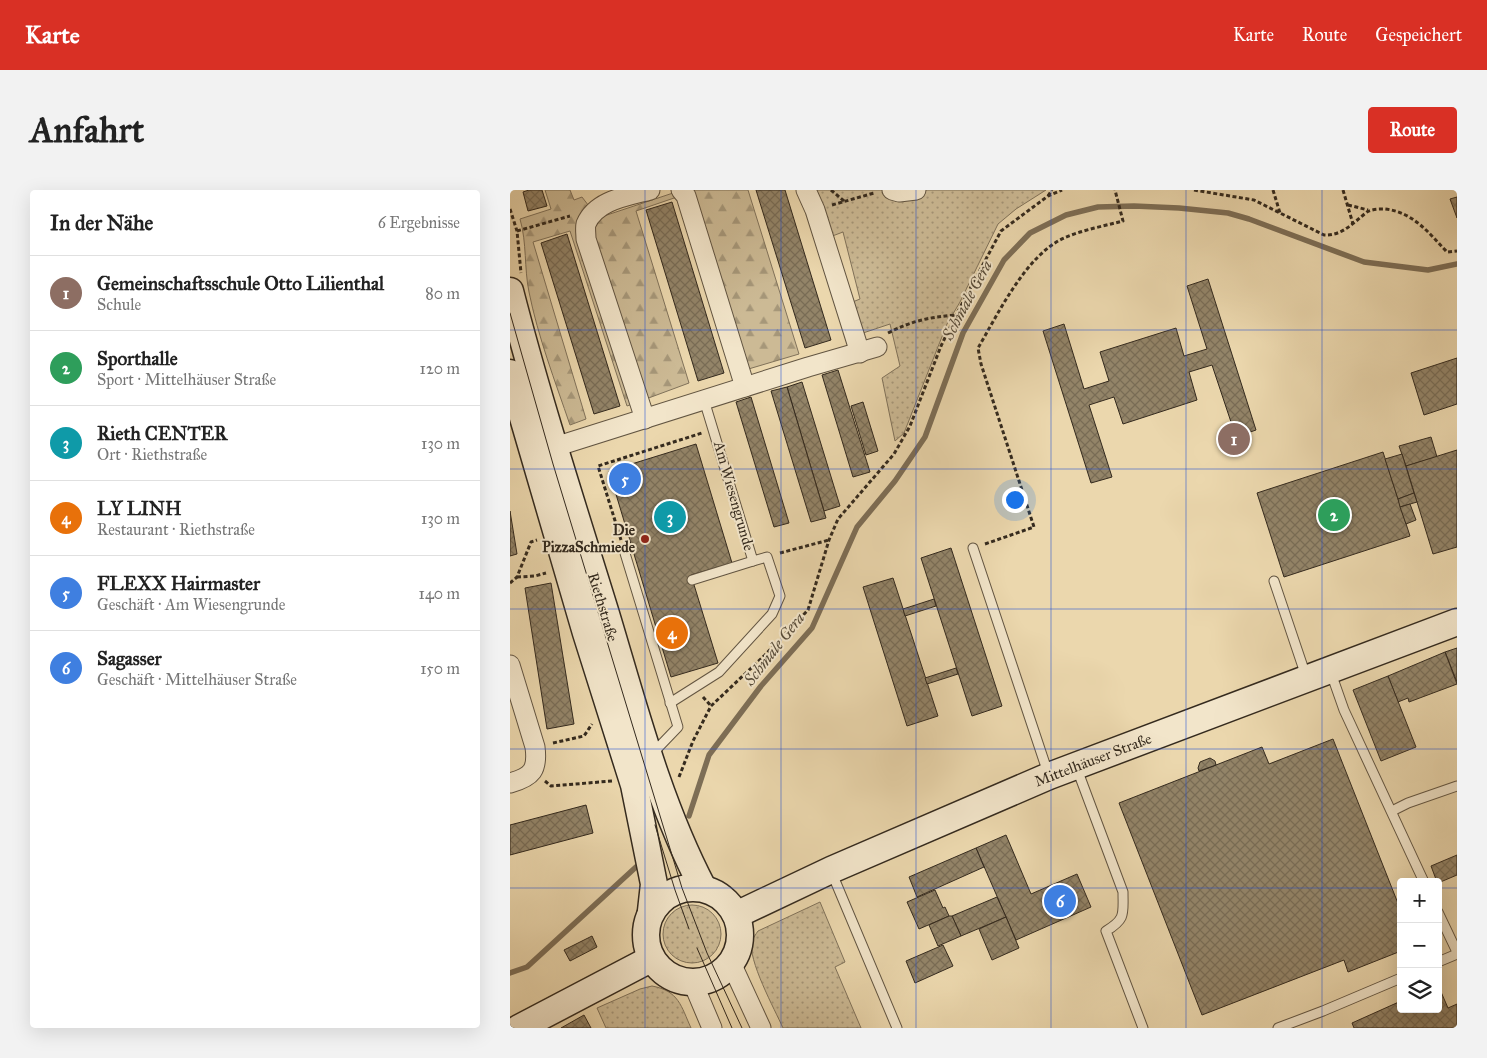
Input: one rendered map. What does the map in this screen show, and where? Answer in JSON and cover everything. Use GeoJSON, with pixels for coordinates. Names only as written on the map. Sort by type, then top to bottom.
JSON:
{"type":"FeatureCollection","features":[{"type":"Feature","properties":{"kind":"main road","name":"Riethstraße"},"geometry":{"type":"LineString","coordinates":[[510,291],[544,450],[557,533],[640,764],[669,810],[685,854],[703,888]]}},
{"type":"Feature","properties":{"kind":"main road","name":"Riethstraße"},"geometry":{"type":"LineString","coordinates":[[510,373],[544,450],[640,764],[646,844],[654,884],[651,912]]}},
{"type":"Feature","properties":{"kind":"main road","name":"Mittelhäuser Straße"},"geometry":{"type":"LineString","coordinates":[[736,915],[831,870],[1049,776],[1457,622]]}},
{"type":"Feature","properties":{"kind":"main road"},"geometry":{"type":"LineString","coordinates":[[693,887],[703,888],[717,894],[728,903],[736,915],[740,927],[740,940],[737,952],[731,963],[718,975],[704,981],[692,983],[680,981],[668,976],[650,957],[646,942],[646,926],[651,912],[660,900],[674,890],[693,887]]}},
{"type":"Feature","properties":{"kind":"main road"},"geometry":{"type":"LineString","coordinates":[[519,1028],[543,1018],[650,957]]}},
{"type":"Feature","properties":{"kind":"street"},"geometry":{"type":"LineString","coordinates":[[645,419],[586,239],[586,225],[592,215],[603,204],[650,190]]}},
{"type":"Feature","properties":{"kind":"street"},"geometry":{"type":"LineString","coordinates":[[681,190],[686,196],[745,387]]}},
{"type":"Feature","properties":{"kind":"street"},"geometry":{"type":"LineString","coordinates":[[544,450],[808,366],[869,350],[806,190]]}},
{"type":"Feature","properties":{"kind":"street"},"geometry":{"type":"LineString","coordinates":[[883,191],[916,190]]}},
{"type":"Feature","properties":{"kind":"street"},"geometry":{"type":"LineString","coordinates":[[510,665],[535,748],[536,760],[533,770],[523,779],[510,783]]}},
{"type":"Feature","properties":{"kind":"street"},"geometry":{"type":"LineString","coordinates":[[731,963],[761,1028]]}},
{"type":"Feature","properties":{"kind":"street"},"geometry":{"type":"LineString","coordinates":[[692,983],[712,1028]]}},
{"type":"Feature","properties":{"kind":"lane","name":"Am Wiesengrunde"},"geometry":{"type":"LineString","coordinates":[[670,703],[719,672],[772,614],[780,596],[767,557],[753,561],[704,400]]}},
{"type":"Feature","properties":{"kind":"lane"},"geometry":{"type":"LineString","coordinates":[[974,548],[1049,776]]}},
{"type":"Feature","properties":{"kind":"lane"},"geometry":{"type":"LineString","coordinates":[[624,550],[642,596],[678,727],[640,764]]}},
{"type":"Feature","properties":{"kind":"lane"},"geometry":{"type":"LineString","coordinates":[[692,580],[753,561]]}},
{"type":"Feature","properties":{"kind":"lane"},"geometry":{"type":"LineString","coordinates":[[1274,581],[1318,674],[1344,710],[1422,878]]}},
{"type":"Feature","properties":{"kind":"lane"},"geometry":{"type":"LineString","coordinates":[[1076,766],[1123,892],[1123,912],[1119,923],[1106,931],[1143,1028]]}},
{"type":"Feature","properties":{"kind":"lane"},"geometry":{"type":"LineString","coordinates":[[1392,811],[1408,803],[1457,786]]}},
{"type":"Feature","properties":{"kind":"lane"},"geometry":{"type":"LineString","coordinates":[[831,870],[897,1028]]}},
{"type":"Feature","properties":{"kind":"lane"},"geometry":{"type":"LineString","coordinates":[[1442,921],[1457,953],[1442,960]]}},
{"type":"Feature","properties":{"kind":"lane"},"geometry":{"type":"LineString","coordinates":[[1278,1028],[1397,980]]}},
{"type":"Feature","properties":{"kind":"path"},"geometry":{"type":"LineString","coordinates":[[831,190],[844,201]]}},
{"type":"Feature","properties":{"kind":"path"},"geometry":{"type":"LineString","coordinates":[[1048,196],[1052,190]]}},
{"type":"Feature","properties":{"kind":"path"},"geometry":{"type":"LineString","coordinates":[[678,778],[692,742],[711,706],[765,655],[808,610],[829,540],[838,519],[894,454],[910,426],[941,346],[1001,231],[1048,196],[1062,190]]}},
{"type":"Feature","properties":{"kind":"path"},"geometry":{"type":"LineString","coordinates":[[974,548],[1034,527],[981,364],[978,348],[1010,294],[1037,257],[1063,238],[1123,221],[1115,190]]}},
{"type":"Feature","properties":{"kind":"path"},"geometry":{"type":"LineString","coordinates":[[1194,190],[1254,200],[1324,235],[1333,235],[1353,224],[1369,211]]}},
{"type":"Feature","properties":{"kind":"path"},"geometry":{"type":"LineString","coordinates":[[1198,191],[1207,190]]}},
{"type":"Feature","properties":{"kind":"path"},"geometry":{"type":"LineString","coordinates":[[1272,190],[1280,214]]}},
{"type":"Feature","properties":{"kind":"path"},"geometry":{"type":"LineString","coordinates":[[1343,190],[1353,224]]}},
{"type":"Feature","properties":{"kind":"path"},"geometry":{"type":"LineString","coordinates":[[815,210],[883,191]]}},
{"type":"Feature","properties":{"kind":"path"},"geometry":{"type":"LineString","coordinates":[[1347,205],[1369,211],[1380,209],[1394,210],[1409,215],[1447,252],[1457,251]]}},
{"type":"Feature","properties":{"kind":"path"},"geometry":{"type":"LineString","coordinates":[[517,231],[577,214],[592,215]]}},
{"type":"Feature","properties":{"kind":"path"},"geometry":{"type":"LineString","coordinates":[[869,350],[885,335],[904,325],[931,316],[956,315]]}},
{"type":"Feature","properties":{"kind":"path"},"geometry":{"type":"LineString","coordinates":[[624,550],[598,466],[714,429]]}},
{"type":"Feature","properties":{"kind":"path"},"geometry":{"type":"LineString","coordinates":[[517,578],[531,542],[557,533]]}},
{"type":"Feature","properties":{"kind":"path"},"geometry":{"type":"LineString","coordinates":[[767,557],[829,540]]}},
{"type":"Feature","properties":{"kind":"path"},"geometry":{"type":"LineString","coordinates":[[510,583],[517,578],[535,576],[552,571]]}},
{"type":"Feature","properties":{"kind":"path"},"geometry":{"type":"LineString","coordinates":[[535,748],[584,736],[594,719]]}},
{"type":"Feature","properties":{"kind":"path"},"geometry":{"type":"LineString","coordinates":[[533,770],[551,786],[622,780],[640,764]]}},
{"type":"Feature","properties":{"kind":"green space"},"geometry":{"type":"Polygon","coordinates":[[[545,190],[570,190],[574,200],[582,197],[598,218],[682,190],[748,190],[799,354],[735,373],[680,196],[636,211],[689,383],[627,406],[570,231],[533,242],[586,419],[570,425],[537,326],[527,283],[524,237],[520,219],[551,209],[545,190]]]}},
{"type":"Feature","properties":{"kind":"green space"},"geometry":{"type":"Polygon","coordinates":[[[801,190],[1046,190],[1016,209],[998,224],[960,302],[947,324],[904,433],[895,441],[882,378],[900,366],[890,324],[851,337],[840,307],[860,299],[843,232],[819,241],[801,190]]]}},
{"type":"Feature","properties":{"kind":"green space"},"geometry":{"type":"Polygon","coordinates":[[[820,902],[845,962],[835,967],[861,1028],[783,1028],[768,997],[754,960],[752,941],[758,931],[820,902]]]}},
{"type":"Feature","properties":{"kind":"green space"},"geometry":{"type":"Polygon","coordinates":[[[692,905],[708,910],[716,918],[721,934],[716,950],[708,958],[692,963],[676,958],[668,950],[663,934],[668,918],[676,910],[692,905]]]}},
{"type":"Feature","properties":{"kind":"green space"},"geometry":{"type":"Polygon","coordinates":[[[652,986],[661,988],[674,996],[691,1028],[606,1028],[597,1008],[640,989],[652,986]]]}},
{"type":"Feature","properties":{"kind":"building"},"geometry":{"type":"Polygon","coordinates":[[[542,190],[547,206],[528,211],[523,192],[542,190]]]}},
{"type":"Feature","properties":{"kind":"building"},"geometry":{"type":"Polygon","coordinates":[[[756,190],[785,190],[831,340],[805,348],[756,190]]]}},
{"type":"Feature","properties":{"kind":"building"},"geometry":{"type":"Polygon","coordinates":[[[1457,197],[1457,218],[1450,199],[1457,197]]]}},
{"type":"Feature","properties":{"kind":"building"},"geometry":{"type":"Polygon","coordinates":[[[672,202],[724,373],[698,381],[646,210],[672,202]]]}},
{"type":"Feature","properties":{"kind":"building"},"geometry":{"type":"Polygon","coordinates":[[[567,234],[620,406],[594,414],[541,243],[567,234]]]}},
{"type":"Feature","properties":{"kind":"building"},"geometry":{"type":"Polygon","coordinates":[[[1208,279],[1256,430],[1236,437],[1212,365],[1189,372],[1197,400],[1123,424],[1114,397],[1089,405],[1112,477],[1091,483],[1043,331],[1064,324],[1084,389],[1109,381],[1100,352],[1176,328],[1184,356],[1207,349],[1187,286],[1208,279]]]}},
{"type":"Feature","properties":{"kind":"building"},"geometry":{"type":"Polygon","coordinates":[[[1457,358],[1457,404],[1424,415],[1411,373],[1457,358]]]}},
{"type":"Feature","properties":{"kind":"building"},"geometry":{"type":"Polygon","coordinates":[[[838,370],[870,472],[853,477],[822,375],[838,370]]]}},
{"type":"Feature","properties":{"kind":"building"},"geometry":{"type":"Polygon","coordinates":[[[802,382],[840,506],[824,511],[787,387],[802,382]]]}},
{"type":"Feature","properties":{"kind":"building"},"geometry":{"type":"Polygon","coordinates":[[[787,387],[826,518],[811,522],[771,391],[787,387]]]}},
{"type":"Feature","properties":{"kind":"building"},"geometry":{"type":"Polygon","coordinates":[[[751,397],[789,523],[774,527],[736,402],[751,397]]]}},
{"type":"Feature","properties":{"kind":"building"},"geometry":{"type":"Polygon","coordinates":[[[863,402],[878,451],[866,455],[851,406],[863,402]]]}},
{"type":"Feature","properties":{"kind":"building"},"geometry":{"type":"Polygon","coordinates":[[[1431,437],[1437,457],[1406,466],[1399,446],[1431,437]]]}},
{"type":"Feature","properties":{"kind":"building"},"geometry":{"type":"Polygon","coordinates":[[[696,444],[732,563],[691,575],[718,663],[671,677],[609,471],[696,444]]]}},
{"type":"Feature","properties":{"kind":"building"},"geometry":{"type":"Polygon","coordinates":[[[1457,450],[1457,547],[1433,554],[1406,466],[1457,450]]]}},
{"type":"Feature","properties":{"kind":"building"},"geometry":{"type":"Polygon","coordinates":[[[1383,452],[1410,536],[1284,577],[1257,493],[1383,452]]]}},
{"type":"Feature","properties":{"kind":"building"},"geometry":{"type":"Polygon","coordinates":[[[1402,454],[1414,493],[1398,499],[1385,459],[1402,454]]]}},
{"type":"Feature","properties":{"kind":"building"},"geometry":{"type":"Polygon","coordinates":[[[1414,493],[1417,502],[1400,507],[1398,499],[1414,493]]]}},
{"type":"Feature","properties":{"kind":"building"},"geometry":{"type":"Polygon","coordinates":[[[1410,504],[1416,520],[1406,524],[1400,507],[1410,504]]]}},
{"type":"Feature","properties":{"kind":"building"},"geometry":{"type":"Polygon","coordinates":[[[510,511],[517,554],[510,556],[510,511]]]}},
{"type":"Feature","properties":{"kind":"building"},"geometry":{"type":"Polygon","coordinates":[[[951,548],[1002,706],[972,716],[921,558],[951,548]]]}},
{"type":"Feature","properties":{"kind":"building"},"geometry":{"type":"Polygon","coordinates":[[[893,578],[938,716],[907,726],[863,587],[893,578]]]}},
{"type":"Feature","properties":{"kind":"building"},"geometry":{"type":"Polygon","coordinates":[[[551,583],[574,724],[547,729],[525,588],[551,583]]]}},
{"type":"Feature","properties":{"kind":"building"},"geometry":{"type":"Polygon","coordinates":[[[934,599],[936,606],[905,616],[903,609],[934,599]]]}},
{"type":"Feature","properties":{"kind":"building"},"geometry":{"type":"Polygon","coordinates":[[[1457,648],[1457,682],[1445,652],[1457,648]]]}},
{"type":"Feature","properties":{"kind":"building"},"geometry":{"type":"Polygon","coordinates":[[[1445,652],[1457,684],[1409,702],[1408,698],[1398,702],[1388,676],[1445,652]]]}},
{"type":"Feature","properties":{"kind":"building"},"geometry":{"type":"Polygon","coordinates":[[[956,668],[958,674],[927,684],[925,678],[956,668]]]}},
{"type":"Feature","properties":{"kind":"building"},"geometry":{"type":"Polygon","coordinates":[[[1388,676],[1416,747],[1381,761],[1353,690],[1388,676]]]}},
{"type":"Feature","properties":{"kind":"building"},"geometry":{"type":"Polygon","coordinates":[[[1333,739],[1397,901],[1397,953],[1348,972],[1344,960],[1202,1015],[1119,803],[1262,747],[1269,764],[1333,739]]]}},
{"type":"Feature","properties":{"kind":"building"},"geometry":{"type":"Polygon","coordinates":[[[1210,758],[1215,761],[1216,765],[1199,771],[1200,762],[1210,758]]]}},
{"type":"Feature","properties":{"kind":"building"},"geometry":{"type":"Polygon","coordinates":[[[586,805],[593,833],[510,855],[510,825],[586,805]]]}},
{"type":"Feature","properties":{"kind":"building"},"geometry":{"type":"Polygon","coordinates":[[[1006,835],[1031,894],[1077,874],[1091,907],[1016,940],[976,848],[1006,835]]]}},
{"type":"Feature","properties":{"kind":"building"},"geometry":{"type":"Polygon","coordinates":[[[976,848],[984,867],[917,897],[909,877],[976,848]]]}},
{"type":"Feature","properties":{"kind":"building"},"geometry":{"type":"Polygon","coordinates":[[[1457,855],[1457,875],[1442,881],[1442,878],[1436,878],[1431,866],[1457,855]]]}},
{"type":"Feature","properties":{"kind":"building"},"geometry":{"type":"Polygon","coordinates":[[[935,890],[949,916],[919,929],[907,902],[935,890]]]}},
{"type":"Feature","properties":{"kind":"building"},"geometry":{"type":"Polygon","coordinates":[[[997,897],[1006,917],[961,936],[952,916],[997,897]]]}},
{"type":"Feature","properties":{"kind":"building"},"geometry":{"type":"Polygon","coordinates":[[[952,916],[961,936],[938,946],[929,925],[952,916]]]}},
{"type":"Feature","properties":{"kind":"building"},"geometry":{"type":"Polygon","coordinates":[[[1006,917],[1019,948],[992,960],[979,929],[1006,917]]]}},
{"type":"Feature","properties":{"kind":"building"},"geometry":{"type":"Polygon","coordinates":[[[592,936],[597,947],[570,961],[564,950],[592,936]]]}},
{"type":"Feature","properties":{"kind":"building"},"geometry":{"type":"Polygon","coordinates":[[[943,945],[953,966],[915,983],[906,961],[943,945]]]}},
{"type":"Feature","properties":{"kind":"building"},"geometry":{"type":"Polygon","coordinates":[[[1442,994],[1448,1008],[1457,1004],[1457,1028],[1354,1028],[1352,1023],[1397,1003],[1397,1013],[1442,1013],[1442,994]]]}},
{"type":"Feature","properties":{"kind":"building"},"geometry":{"type":"Polygon","coordinates":[[[584,1015],[591,1028],[561,1028],[584,1015]]]}},
{"type":"Feature","properties":{"kind":"waterway","name":"Schmale Gera"},"geometry":{"type":"LineString","coordinates":[[689,816],[709,755],[761,686],[812,628],[857,527],[895,481],[925,437],[963,333],[1004,260],[1030,233],[1066,215],[1098,207],[1179,208],[1228,213],[1249,219],[1364,262],[1428,270],[1457,264]]}},
{"type":"Feature","properties":{"kind":"waterway","name":"Schmale Gera"},"geometry":{"type":"LineString","coordinates":[[510,973],[527,967],[636,867]]}},
{"type":"Feature","properties":{"kind":"tram line"},"geometry":{"type":"LineString","coordinates":[[510,313],[553,464],[682,888],[707,953],[742,1028]]}},
{"type":"Feature","properties":{"kind":"tram line"},"geometry":{"type":"LineString","coordinates":[[655,825],[689,929]]}},
{"type":"Feature","properties":{"kind":"tram line"},"geometry":{"type":"LineString","coordinates":[[697,948],[732,1028]]}},
{"type":"Feature","properties":{"kind":"place","name":"Gemeinschaftsschule Otto Lilienthal"},"geometry":{"type":"Point","coordinates":[1234,439]}},
{"type":"Feature","properties":{"kind":"place","name":"FLEXX Hairmaster"},"geometry":{"type":"Point","coordinates":[625,479]}},
{"type":"Feature","properties":{"kind":"place","name":"Sporthalle"},"geometry":{"type":"Point","coordinates":[1334,515]}},
{"type":"Feature","properties":{"kind":"place","name":"Rieth CENTER"},"geometry":{"type":"Point","coordinates":[670,517]}},
{"type":"Feature","properties":{"kind":"place","name":"Die PizzaSchmiede"},"geometry":{"type":"Point","coordinates":[645,539]}},
{"type":"Feature","properties":{"kind":"place","name":"LY LINH"},"geometry":{"type":"Point","coordinates":[672,633]}},
{"type":"Feature","properties":{"kind":"place","name":"Sagasser"},"geometry":{"type":"Point","coordinates":[1060,901]}}]}
